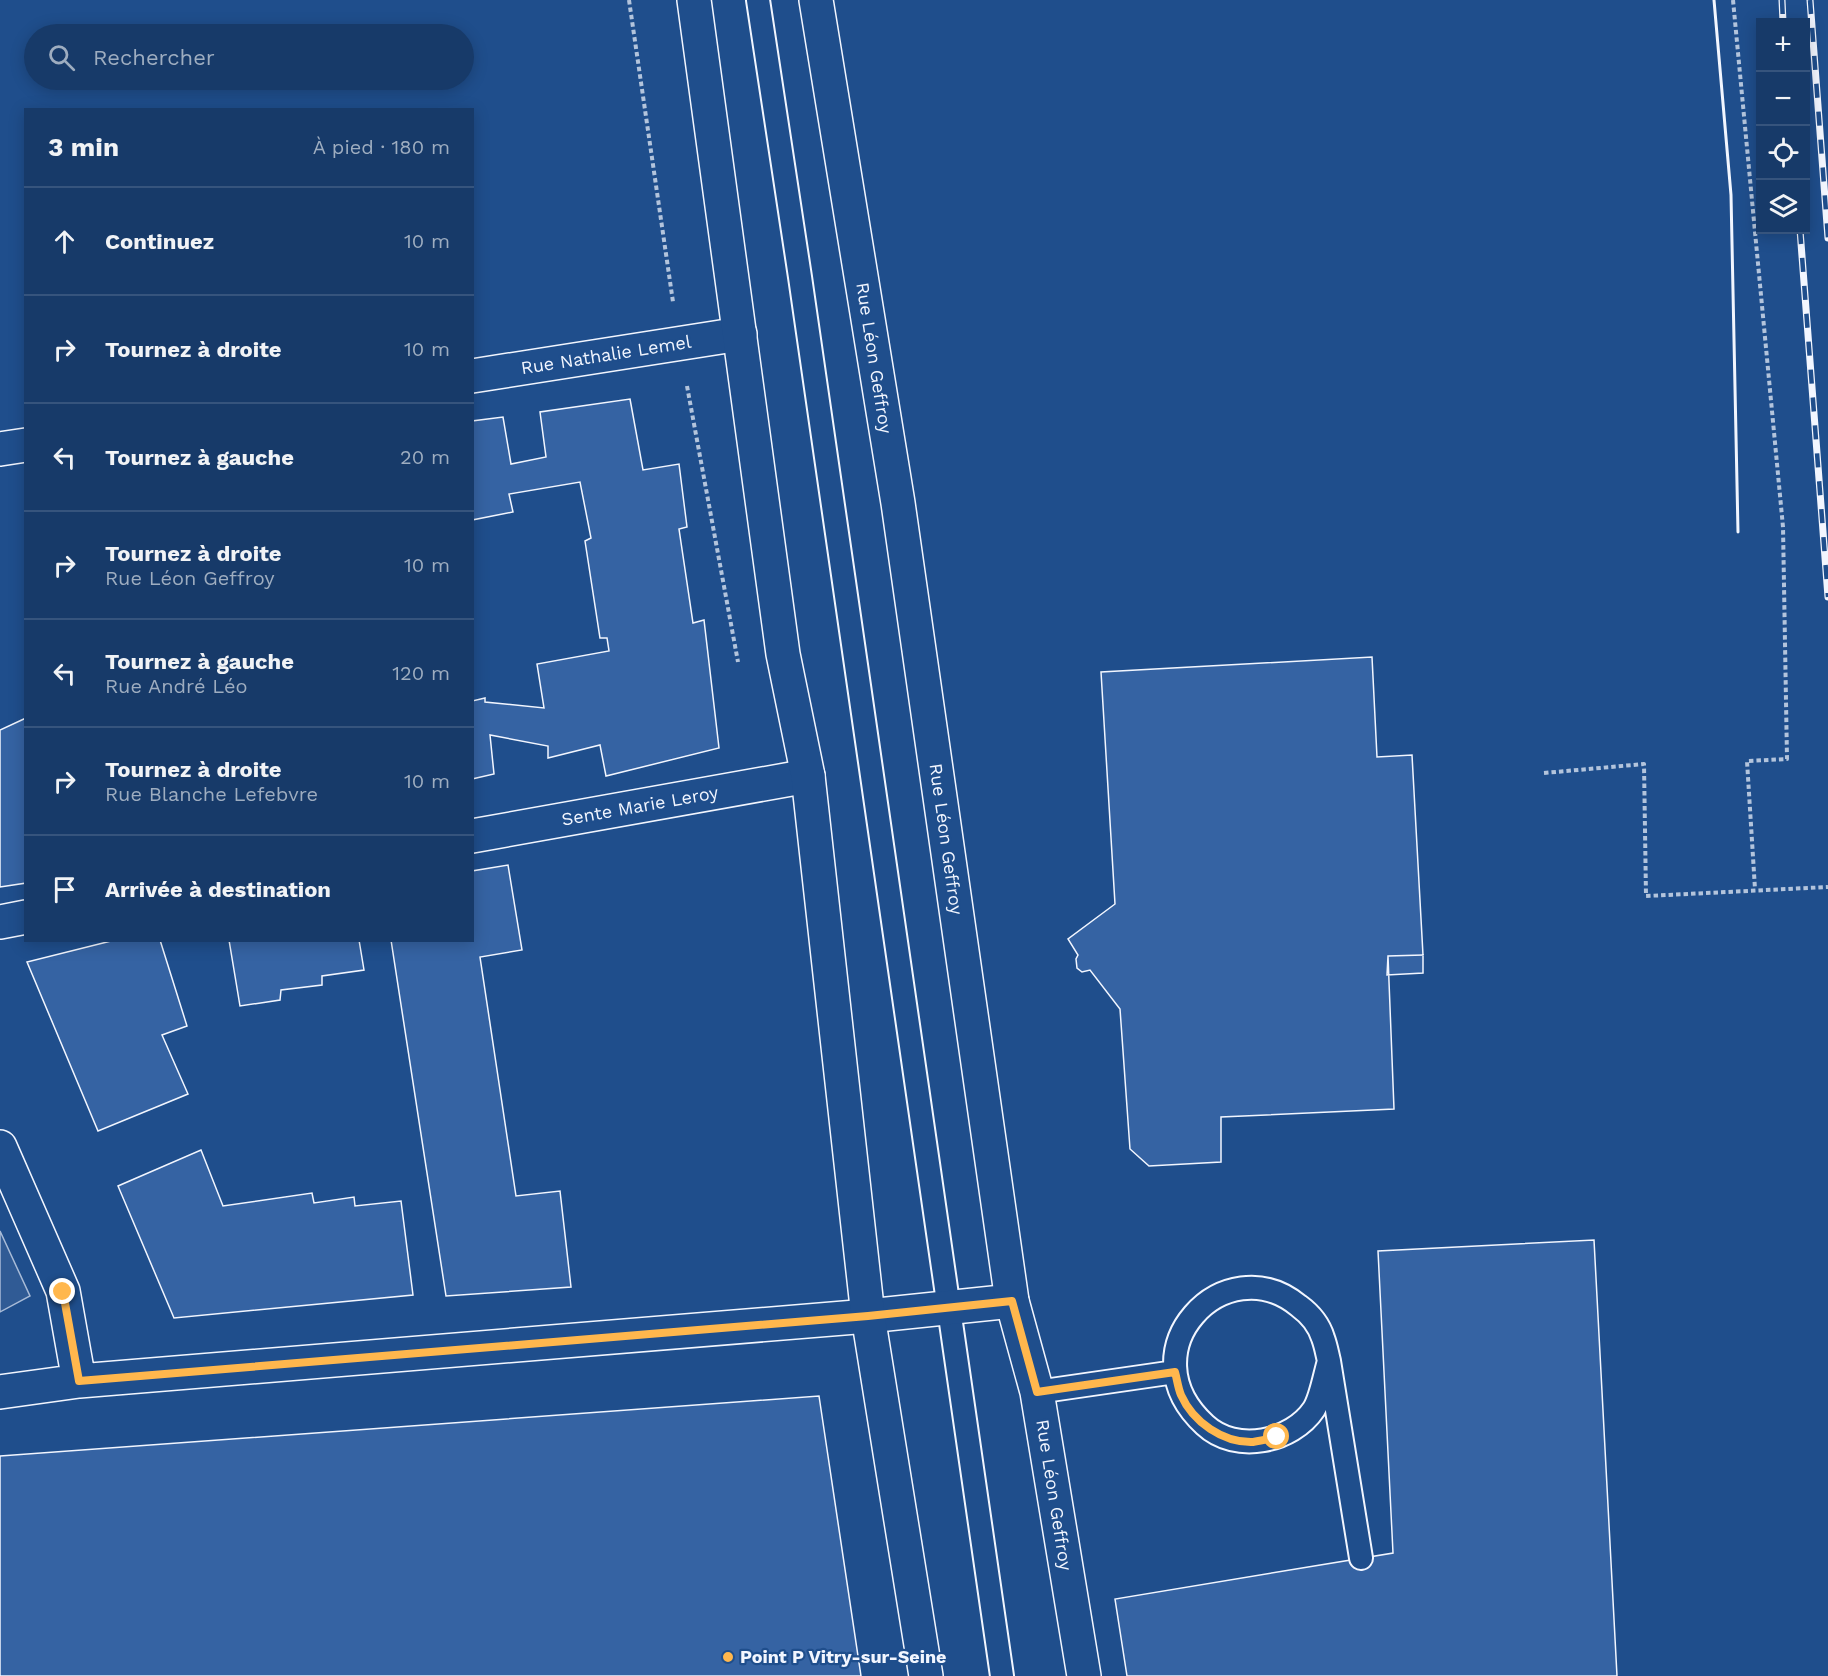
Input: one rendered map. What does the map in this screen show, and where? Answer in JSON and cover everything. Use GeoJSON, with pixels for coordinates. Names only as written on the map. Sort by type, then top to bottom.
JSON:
{"type":"FeatureCollection","features":[{"type":"Feature","properties":{"kind":"street"},"geometry":{"type":"LineString","coordinates":[[694,0],[783,654],[808,776],[868,1316],[926,1676]]}},
{"type":"Feature","properties":{"kind":"street","name":"Rue Léon Geffroy"},"geometry":{"type":"LineString","coordinates":[[816,0],[898,503],[1012,1301],[1037,1392],[1084,1676]]}},
{"type":"Feature","properties":{"kind":"street","name":"Rue Nathalie Lemel"},"geometry":{"type":"LineString","coordinates":[[474,376],[740,334]]}},
{"type":"Feature","properties":{"kind":"street"},"geometry":{"type":"LineString","coordinates":[[0,448],[24,445]]}},
{"type":"Feature","properties":{"kind":"street","name":"Sente Marie Leroy"},"geometry":{"type":"LineString","coordinates":[[474,836],[808,776]]}},
{"type":"Feature","properties":{"kind":"street"},"geometry":{"type":"LineString","coordinates":[[0,922],[24,917]]}},
{"type":"Feature","properties":{"kind":"street"},"geometry":{"type":"LineString","coordinates":[[0,1147],[63,1292],[79,1381]]}},
{"type":"Feature","properties":{"kind":"street"},"geometry":{"type":"LineString","coordinates":[[0,1392],[79,1381],[868,1316],[1012,1301]]}},
{"type":"Feature","properties":{"kind":"lane"},"geometry":{"type":"LineString","coordinates":[[758,0],[1002,1676]]}},
{"type":"Feature","properties":{"kind":"lane"},"geometry":{"type":"LineString","coordinates":[[1329,1361],[1315,1407],[1299,1426],[1277,1437],[1252,1442],[1230,1438],[1209,1429],[1192,1413],[1180,1394],[1175,1372],[1176,1349],[1184,1327],[1198,1309],[1219,1295],[1243,1288],[1268,1290],[1291,1299],[1310,1315],[1323,1336],[1329,1361],[1361,1558]]}},
{"type":"Feature","properties":{"kind":"lane"},"geometry":{"type":"LineString","coordinates":[[1037,1392],[1175,1372]]}},
{"type":"Feature","properties":{"kind":"path"},"geometry":{"type":"LineString","coordinates":[[629,0],[679,344],[739,671]]}},
{"type":"Feature","properties":{"kind":"path"},"geometry":{"type":"LineString","coordinates":[[1733,0],[1783,528],[1787,759],[1748,761],[1755,890]]}},
{"type":"Feature","properties":{"kind":"path"},"geometry":{"type":"LineString","coordinates":[[1544,773],[1644,764],[1646,896],[1828,887]]}},
{"type":"Feature","properties":{"kind":"shaded area"},"geometry":{"type":"Polygon","coordinates":[[[0,1231],[30,1296],[0,1312],[0,1231]]]}},
{"type":"Feature","properties":{"kind":"building"},"geometry":{"type":"Polygon","coordinates":[[[630,399],[643,470],[679,464],[687,527],[679,529],[693,623],[704,620],[719,748],[606,776],[600,745],[548,758],[548,746],[490,735],[494,774],[474,779],[474,701],[485,698],[485,702],[544,708],[537,664],[609,651],[607,638],[600,638],[585,541],[591,538],[580,482],[509,494],[513,512],[474,520],[474,421],[503,417],[511,464],[546,457],[540,412],[630,399]]]}},
{"type":"Feature","properties":{"kind":"building"},"geometry":{"type":"Polygon","coordinates":[[[1372,657],[1377,757],[1412,755],[1423,955],[1388,956],[1394,1109],[1221,1117],[1221,1162],[1149,1166],[1130,1149],[1120,1009],[1090,970],[1082,972],[1077,968],[1078,955],[1068,939],[1115,904],[1101,672],[1372,657]]]}},
{"type":"Feature","properties":{"kind":"building"},"geometry":{"type":"Polygon","coordinates":[[[24,719],[24,883],[0,887],[0,730],[24,719]]]}},
{"type":"Feature","properties":{"kind":"building"},"geometry":{"type":"Polygon","coordinates":[[[508,865],[522,950],[480,957],[516,1196],[560,1191],[571,1287],[446,1296],[391,942],[474,942],[474,871],[508,865]]]}},
{"type":"Feature","properties":{"kind":"building"},"geometry":{"type":"Polygon","coordinates":[[[107,942],[161,942],[187,1026],[162,1035],[188,1094],[98,1131],[27,962],[107,942]]]}},
{"type":"Feature","properties":{"kind":"building"},"geometry":{"type":"Polygon","coordinates":[[[229,942],[359,942],[364,970],[322,976],[322,985],[281,990],[280,1000],[240,1006],[229,942]]]}},
{"type":"Feature","properties":{"kind":"building"},"geometry":{"type":"Polygon","coordinates":[[[1423,955],[1423,973],[1387,975],[1388,956],[1423,955]]]}},
{"type":"Feature","properties":{"kind":"building"},"geometry":{"type":"Polygon","coordinates":[[[201,1150],[223,1206],[312,1193],[314,1203],[354,1197],[355,1206],[401,1201],[413,1295],[174,1318],[118,1186],[201,1150]]]}},
{"type":"Feature","properties":{"kind":"building"},"geometry":{"type":"Polygon","coordinates":[[[1594,1240],[1617,1676],[1127,1676],[1115,1599],[1393,1553],[1378,1251],[1594,1240]]]}},
{"type":"Feature","properties":{"kind":"building"},"geometry":{"type":"Polygon","coordinates":[[[819,1396],[861,1676],[0,1676],[0,1456],[819,1396]]]}},
{"type":"Feature","properties":{"kind":"railway"},"geometry":{"type":"LineString","coordinates":[[1782,0],[1783,18]]}},
{"type":"Feature","properties":{"kind":"railway"},"geometry":{"type":"LineString","coordinates":[[1810,0],[1828,238]]}},
{"type":"Feature","properties":{"kind":"railway"},"geometry":{"type":"LineString","coordinates":[[1800,234],[1828,597]]}},
{"type":"Feature","properties":{"kind":"wall"},"geometry":{"type":"LineString","coordinates":[[1714,0],[1731,195],[1738,532]]}},
{"type":"Feature","properties":{"kind":"place","name":"Point P Vitry-sur-Seine"},"geometry":{"type":"Point","coordinates":[728,1657]}},
{"type":"Feature","properties":{"kind":"route"},"geometry":{"type":"LineString","coordinates":[[63,1292],[79,1381],[868,1316],[1012,1301],[1037,1392],[1175,1372],[1180,1394],[1192,1413],[1209,1429],[1230,1438],[1252,1442],[1277,1437]]}}]}
